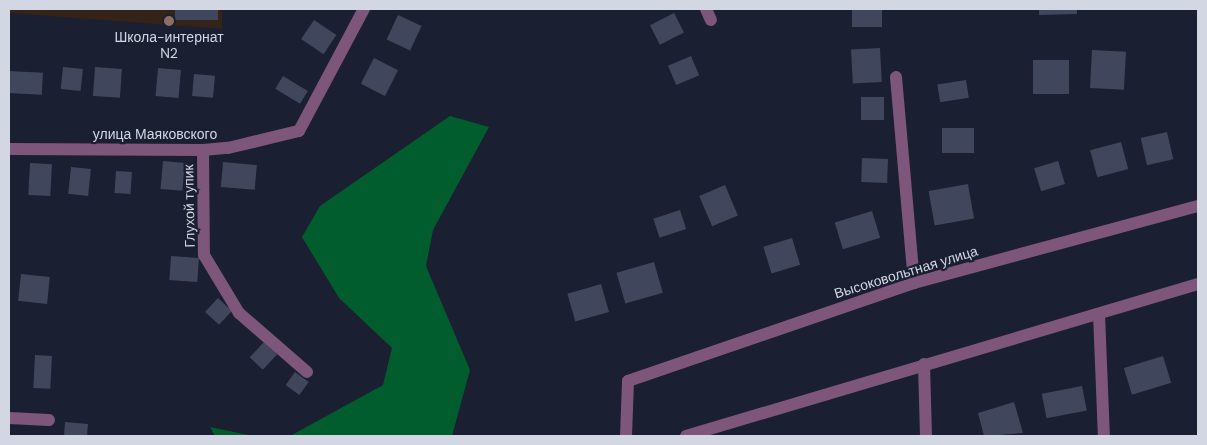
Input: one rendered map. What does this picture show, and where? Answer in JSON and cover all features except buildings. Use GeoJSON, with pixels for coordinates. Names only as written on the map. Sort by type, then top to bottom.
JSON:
{"type":"FeatureCollection","features":[{"type":"Feature","properties":{"kind":"street","name":"улица Маяковского"},"geometry":{"type":"LineString","coordinates":[[9,149],[203,150],[228,148],[299,131],[364,9]]}},
{"type":"Feature","properties":{"kind":"street"},"geometry":{"type":"LineString","coordinates":[[896,77],[914,283]]}},
{"type":"Feature","properties":{"kind":"street","name":"Глухой тупик"},"geometry":{"type":"LineString","coordinates":[[203,150],[204,255],[239,313],[307,372]]}},
{"type":"Feature","properties":{"kind":"street","name":"Высоковольтная улица"},"geometry":{"type":"LineString","coordinates":[[626,436],[628,380],[914,283],[1198,206]]}},
{"type":"Feature","properties":{"kind":"street"},"geometry":{"type":"LineString","coordinates":[[686,436],[1198,284]]}},
{"type":"Feature","properties":{"kind":"street"},"geometry":{"type":"LineString","coordinates":[[1099,314],[1104,436]]}},
{"type":"Feature","properties":{"kind":"street"},"geometry":{"type":"LineString","coordinates":[[924,364],[926,436]]}},
{"type":"Feature","properties":{"kind":"street"},"geometry":{"type":"LineString","coordinates":[[9,418],[49,420]]}},
{"type":"Feature","properties":{"kind":"shaded area","name":"Школа-интернат N2"},"geometry":{"type":"Polygon","coordinates":[[[9,9],[222,9],[222,29],[9,13],[9,9]]]}},
{"type":"Feature","properties":{"kind":"green space"},"geometry":{"type":"Polygon","coordinates":[[[450,116],[489,127],[433,230],[426,266],[470,370],[452,436],[290,436],[383,385],[392,348],[339,298],[302,237],[320,206],[450,116]]]}},
{"type":"Feature","properties":{"kind":"green space"},"geometry":{"type":"Polygon","coordinates":[[[210,427],[253,436],[215,436],[210,427]]]}},
{"type":"Feature","properties":{"kind":"place","name":"Школа-интернат N2"},"geometry":{"type":"Point","coordinates":[169,21]}}]}
